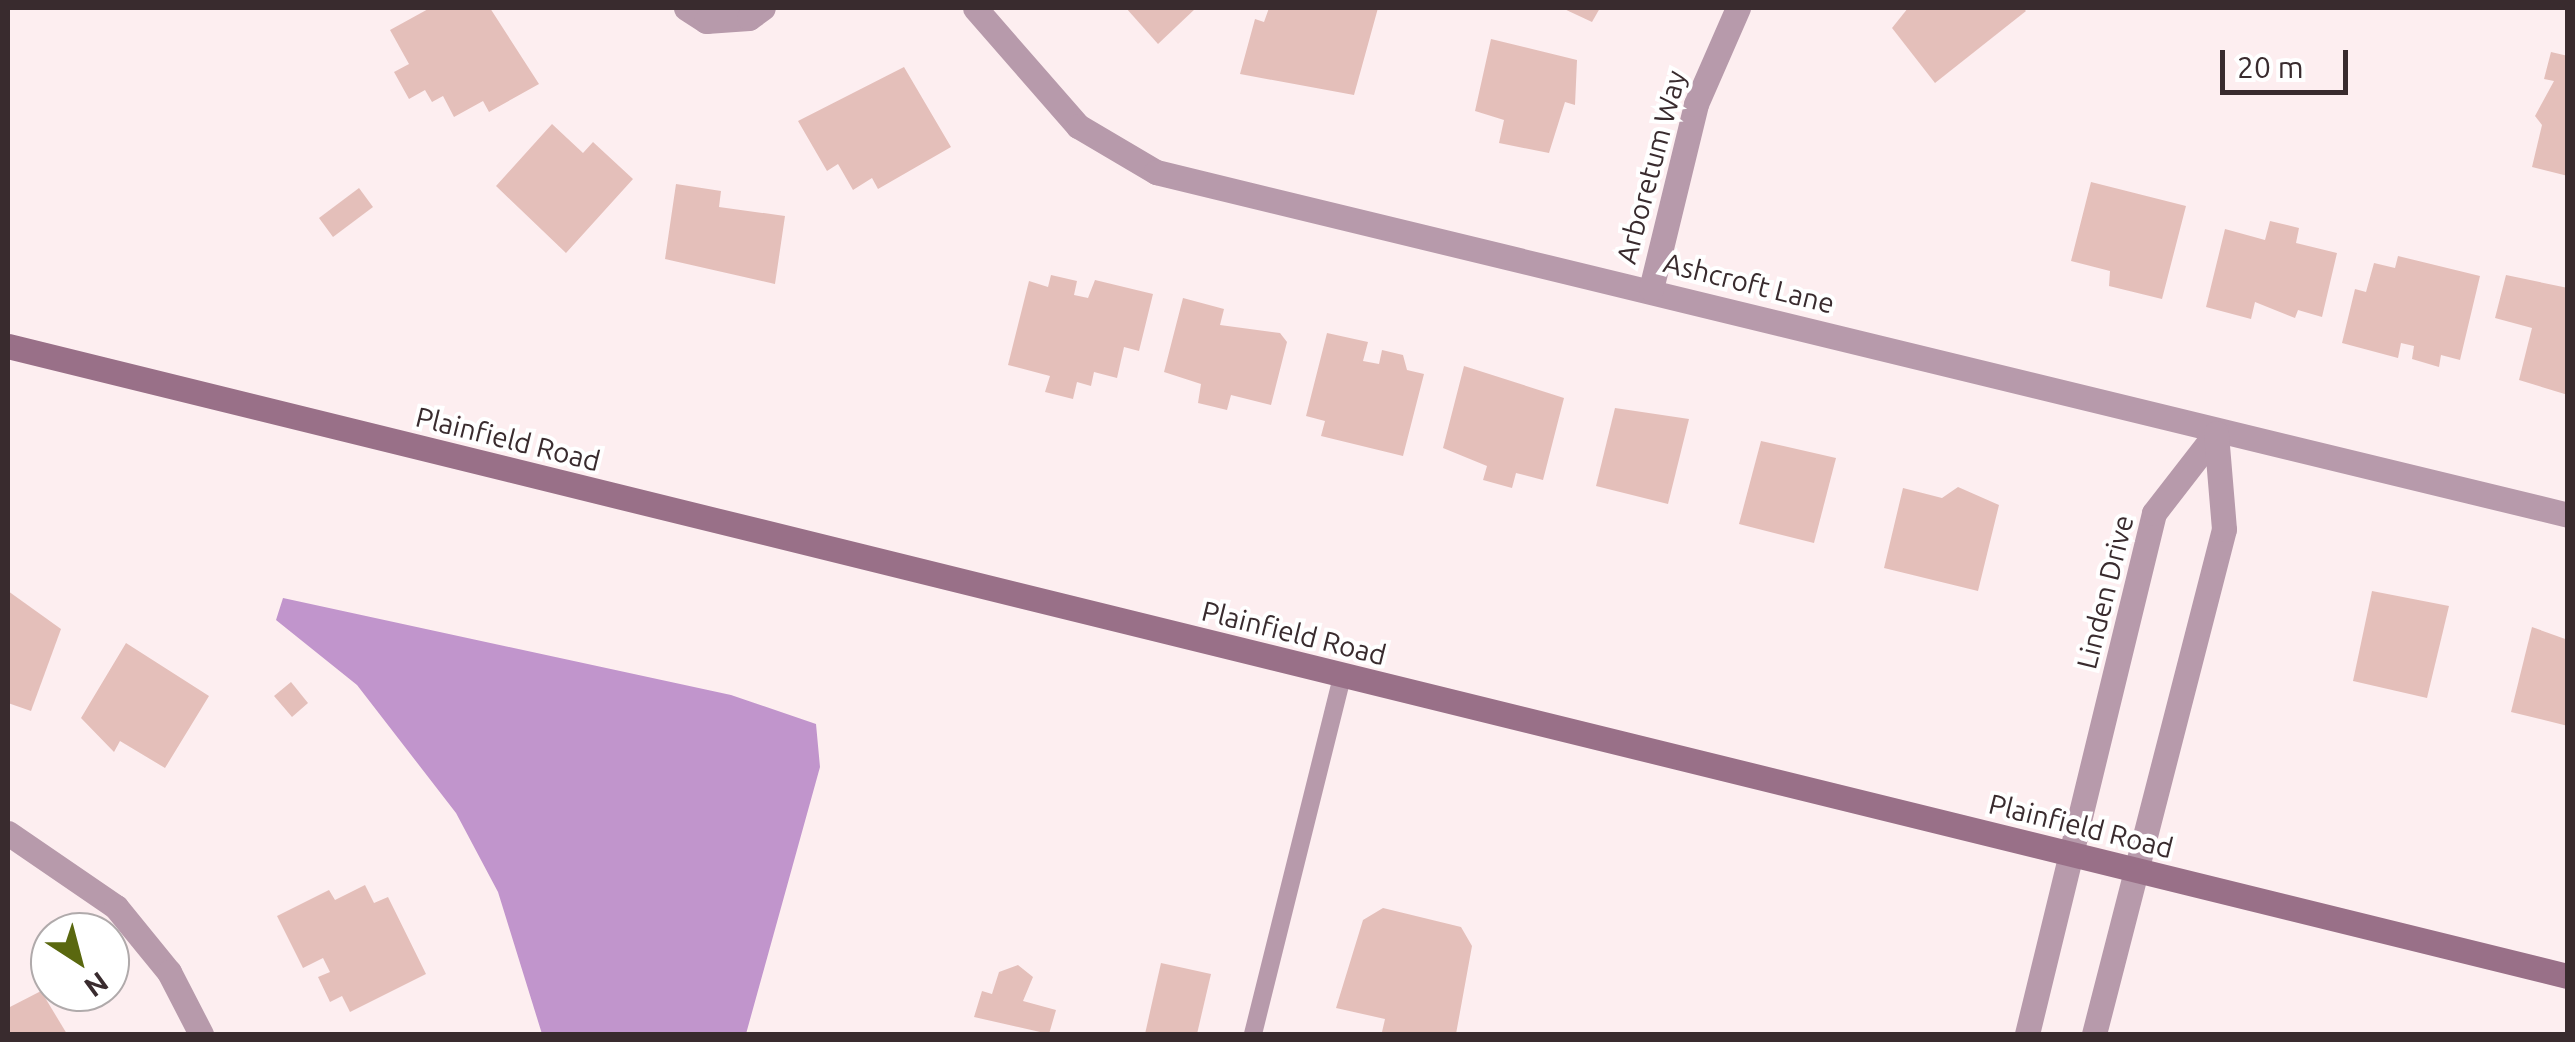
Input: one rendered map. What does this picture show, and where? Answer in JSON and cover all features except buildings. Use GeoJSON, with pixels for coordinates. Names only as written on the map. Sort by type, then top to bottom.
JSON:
{"type":"FeatureCollection","features":[{"type":"Feature","properties":{"kind":"main road","name":"Plainfield Road"},"geometry":{"type":"LineString","coordinates":[[8,346],[2568,976]]}},
{"type":"Feature","properties":{"kind":"street"},"geometry":{"type":"LineString","coordinates":[[686,8],[706,21],[749,18],[763,8]]}},
{"type":"Feature","properties":{"kind":"street","name":"Ashcroft Lane"},"geometry":{"type":"LineString","coordinates":[[975,8],[1078,126],[1156,172],[1650,289],[2216,433],[2568,515]]}},
{"type":"Feature","properties":{"kind":"street","name":"Arboretum Way"},"geometry":{"type":"LineString","coordinates":[[1650,289],[1701,87],[1738,8]]}},
{"type":"Feature","properties":{"kind":"street"},"geometry":{"type":"LineString","coordinates":[[2094,1034],[2224,529],[2216,433]]}},
{"type":"Feature","properties":{"kind":"street","name":"Linden Drive"},"geometry":{"type":"LineString","coordinates":[[2027,1034],[2074,855],[2154,513],[2216,433]]}},
{"type":"Feature","properties":{"kind":"street"},"geometry":{"type":"LineString","coordinates":[[8,834],[116,908],[170,972],[202,1034]]}},
{"type":"Feature","properties":{"kind":"lane"},"geometry":{"type":"LineString","coordinates":[[1253,1034],[1342,676]]}},
{"type":"Feature","properties":{"kind":"shaded area"},"geometry":{"type":"Polygon","coordinates":[[[283,598],[731,695],[816,724],[820,767],[746,1034],[542,1034],[498,892],[456,813],[357,685],[276,620],[283,598]]]}}]}
